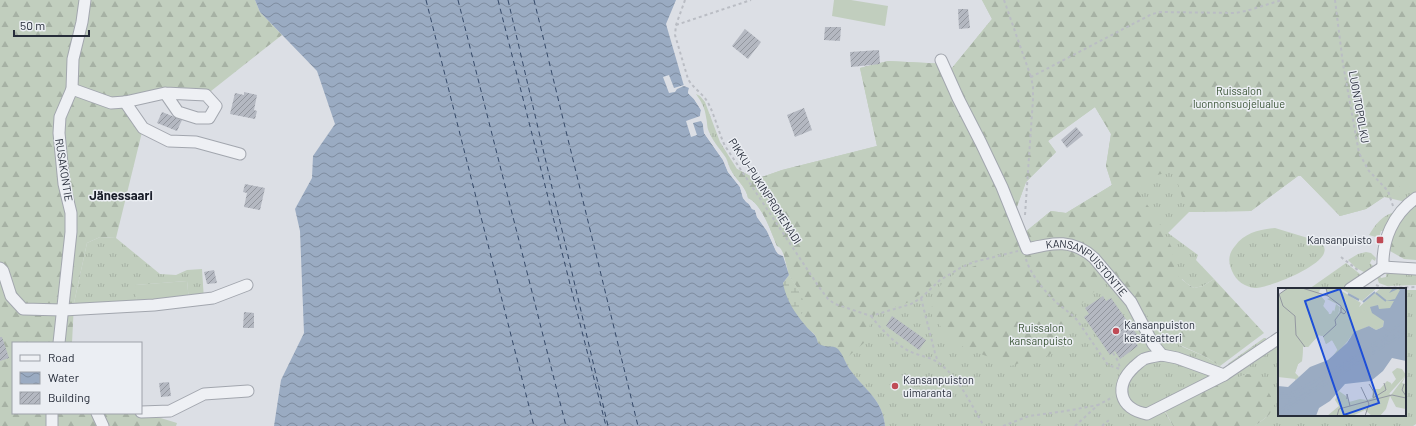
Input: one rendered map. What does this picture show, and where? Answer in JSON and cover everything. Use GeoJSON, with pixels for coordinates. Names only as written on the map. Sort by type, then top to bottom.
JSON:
{"type":"FeatureCollection","features":[{"type":"Feature","properties":{"kind":"street","name":"RUSAKONTIE"},"geometry":{"type":"LineString","coordinates":[[59,342],[71,232],[71,213],[64,184],[59,133],[60,117],[72,89],[73,59],[82,22],[85,0]]}},
{"type":"Feature","properties":{"kind":"street","name":"KANSANPUISTONTIE"},"geometry":{"type":"LineString","coordinates":[[942,60],[958,98],[1002,187],[1027,249],[1055,243],[1072,245],[1087,252],[1094,258],[1131,302],[1153,344],[1162,354]]}},
{"type":"Feature","properties":{"kind":"street"},"geometry":{"type":"LineString","coordinates":[[72,89],[111,103],[125,102],[164,93]]}},
{"type":"Feature","properties":{"kind":"street"},"geometry":{"type":"LineString","coordinates":[[125,102],[143,128],[169,141],[196,142],[240,154]]}},
{"type":"Feature","properties":{"kind":"street"},"geometry":{"type":"LineString","coordinates":[[1384,267],[1383,256],[1389,230],[1403,209],[1416,198]]}},
{"type":"Feature","properties":{"kind":"street"},"geometry":{"type":"LineString","coordinates":[[1352,288],[1384,267],[1416,269]]}},
{"type":"Feature","properties":{"kind":"street"},"geometry":{"type":"LineString","coordinates":[[0,268],[3,270],[11,296],[23,308],[63,310],[154,305],[213,298],[247,285]]}},
{"type":"Feature","properties":{"kind":"street"},"geometry":{"type":"LineString","coordinates":[[1224,375],[1162,354],[1143,360],[1124,371],[1121,394],[1126,404],[1132,409],[1147,414],[1224,375],[1278,339]]}},
{"type":"Feature","properties":{"kind":"street"},"geometry":{"type":"LineString","coordinates":[[142,412],[170,411],[204,394],[248,391]]}},
{"type":"Feature","properties":{"kind":"street"},"geometry":{"type":"LineString","coordinates":[[52,414],[52,426]]}},
{"type":"Feature","properties":{"kind":"street"},"geometry":{"type":"LineString","coordinates":[[97,414],[103,426]]}},
{"type":"Feature","properties":{"kind":"path","name":"PIKKU-PUKINPROMENADI"},"geometry":{"type":"LineString","coordinates":[[685,0],[676,25],[676,42],[688,79],[706,101],[725,146],[818,287],[828,299],[835,304],[871,316]]}},
{"type":"Feature","properties":{"kind":"path"},"geometry":{"type":"LineString","coordinates":[[676,25],[751,0]]}},
{"type":"Feature","properties":{"kind":"path"},"geometry":{"type":"LineString","coordinates":[[1004,0],[1031,77],[1033,87],[1025,217],[1020,231]]}},
{"type":"Feature","properties":{"kind":"path"},"geometry":{"type":"LineString","coordinates":[[1031,77],[1152,14],[1161,12],[1235,13],[1282,0]]}},
{"type":"Feature","properties":{"kind":"path","name":"LUONTOPOLKU"},"geometry":{"type":"LineString","coordinates":[[1335,0],[1343,64],[1359,153],[1369,171],[1388,191],[1393,206]]}},
{"type":"Feature","properties":{"kind":"path"},"geometry":{"type":"LineString","coordinates":[[984,426],[960,386],[947,370],[938,362],[908,350],[899,344],[886,334],[871,316],[911,304],[921,298],[940,280],[962,267],[1027,249],[1026,261],[1029,269],[1042,286],[1054,300],[1072,314],[1077,320],[1108,366],[1124,371]]}},
{"type":"Feature","properties":{"kind":"path"},"geometry":{"type":"LineString","coordinates":[[1341,257],[1364,274]]}},
{"type":"Feature","properties":{"kind":"path"},"geometry":{"type":"LineString","coordinates":[[1376,284],[1383,288],[1416,287]]}},
{"type":"Feature","properties":{"kind":"path"},"geometry":{"type":"LineString","coordinates":[[921,298],[938,362]]}},
{"type":"Feature","properties":{"kind":"path"},"geometry":{"type":"LineString","coordinates":[[1113,353],[1124,371]]}},
{"type":"Feature","properties":{"kind":"path"},"geometry":{"type":"LineString","coordinates":[[1003,426],[1029,416],[1098,405],[1121,394]]}},
{"type":"Feature","properties":{"kind":"path"},"geometry":{"type":"LineString","coordinates":[[1075,426],[1098,405]]}},
{"type":"Feature","properties":{"kind":"path"},"geometry":{"type":"LineString","coordinates":[[1102,426],[1109,420]]}},
{"type":"Feature","properties":{"kind":"green space"},"geometry":{"type":"Polygon","coordinates":[[[0,0],[255,0],[260,12],[282,35],[206,95],[126,102],[143,128],[116,238],[100,237],[87,243],[74,303],[72,342],[12,342],[12,414],[142,414],[142,412],[177,423],[176,426],[0,426],[0,0]]]}},
{"type":"Feature","properties":{"kind":"green space"},"geometry":{"type":"Polygon","coordinates":[[[834,0],[851,0],[888,6],[885,26],[832,16],[834,0]]]}},
{"type":"Feature","properties":{"kind":"green space","name":"Ruissalon luonnonsuojelualue"},"geometry":{"type":"Polygon","coordinates":[[[982,0],[1416,0],[1416,195],[1406,202],[1384,197],[1366,209],[1340,216],[1301,176],[1298,176],[1251,211],[1189,212],[1168,233],[1198,255],[1196,260],[1214,279],[1203,286],[1194,288],[1182,279],[1155,317],[1174,341],[1220,366],[1228,376],[1278,342],[1278,416],[1406,416],[1406,290],[1416,290],[1416,424],[1413,426],[1255,426],[1269,415],[1247,374],[1164,410],[1173,426],[885,426],[881,409],[877,402],[850,370],[838,349],[792,280],[782,251],[777,246],[762,212],[753,201],[748,198],[743,187],[731,170],[726,158],[712,137],[708,129],[704,108],[696,94],[705,102],[720,142],[737,169],[756,179],[782,170],[877,146],[860,68],[888,61],[947,64],[952,68],[992,19],[982,0]],[[1095,107],[1048,141],[1056,152],[1026,182],[1015,212],[1024,233],[1051,211],[1066,213],[1112,185],[1106,166],[1111,134],[1095,107]]]}},
{"type":"Feature","properties":{"kind":"green space","name":"Ruissalon luonnonsuojelualue"},"geometry":{"type":"Polygon","coordinates":[[[982,0],[1416,0],[1416,176],[1366,209],[1340,216],[1301,176],[1298,176],[1251,211],[1189,212],[1183,200],[1174,171],[1153,176],[1136,189],[1156,217],[1172,248],[1175,272],[1183,281],[1194,288],[1203,286],[1214,279],[1264,333],[1220,366],[1204,356],[1169,340],[1164,336],[1165,331],[1155,318],[1149,317],[1140,310],[1098,259],[1057,240],[1034,241],[955,268],[911,301],[876,312],[870,324],[865,342],[844,360],[840,353],[833,348],[822,347],[814,334],[800,319],[800,292],[789,275],[783,251],[781,247],[777,246],[762,212],[753,201],[748,198],[744,187],[732,172],[737,169],[756,179],[782,170],[877,146],[860,68],[888,61],[947,64],[952,68],[992,19],[982,0]],[[1095,107],[1048,141],[1056,152],[1026,182],[1015,212],[1024,233],[1051,211],[1066,213],[1112,185],[1106,166],[1111,134],[1095,107]]]}},
{"type":"Feature","properties":{"kind":"green space"},"geometry":{"type":"Polygon","coordinates":[[[1416,205],[1416,260],[1404,259],[1390,251],[1391,237],[1397,225],[1416,205]]]}},
{"type":"Feature","properties":{"kind":"green space"},"geometry":{"type":"Polygon","coordinates":[[[1396,212],[1384,231],[1381,231],[1379,238],[1369,235],[1383,218],[1396,212]]]}},
{"type":"Feature","properties":{"kind":"green space"},"geometry":{"type":"Polygon","coordinates":[[[1275,228],[1321,242],[1325,251],[1320,259],[1314,264],[1282,281],[1255,288],[1244,285],[1238,281],[1232,271],[1229,261],[1231,252],[1243,238],[1253,232],[1275,228]]]}},
{"type":"Feature","properties":{"kind":"green space"},"geometry":{"type":"Polygon","coordinates":[[[100,237],[116,238],[160,274],[176,275],[187,270],[202,269],[204,300],[189,301],[187,281],[136,285],[137,306],[74,309],[87,243],[100,237]]]}},
{"type":"Feature","properties":{"kind":"green space","name":"Ruissalon kansanpuisto"},"geometry":{"type":"Polygon","coordinates":[[[1064,246],[1084,254],[1106,276],[1099,286],[1073,310],[1069,332],[1062,344],[1048,356],[1036,357],[1011,366],[957,343],[946,333],[933,316],[933,301],[939,287],[954,275],[983,263],[1064,246]]]}},
{"type":"Feature","properties":{"kind":"green space"},"geometry":{"type":"Polygon","coordinates":[[[1366,252],[1371,253],[1376,258],[1375,261],[1372,259],[1370,263],[1373,266],[1366,273],[1356,268],[1348,260],[1358,254],[1366,252]]]}},
{"type":"Feature","properties":{"kind":"green space"},"geometry":{"type":"Polygon","coordinates":[[[1346,263],[1360,274],[1360,278],[1345,288],[1310,288],[1346,263]]]}},
{"type":"Feature","properties":{"kind":"green space"},"geometry":{"type":"Polygon","coordinates":[[[1416,273],[1416,285],[1387,286],[1379,283],[1377,277],[1386,277],[1386,274],[1416,273]]]}},
{"type":"Feature","properties":{"kind":"green space"},"geometry":{"type":"Polygon","coordinates":[[[789,275],[800,292],[805,305],[800,319],[816,336],[818,343],[782,297],[783,283],[789,275]]]}},
{"type":"Feature","properties":{"kind":"green space"},"geometry":{"type":"Polygon","coordinates":[[[187,281],[189,301],[137,306],[135,285],[187,281]]]}},
{"type":"Feature","properties":{"kind":"green space"},"geometry":{"type":"Polygon","coordinates":[[[1266,338],[1266,342],[1227,366],[1229,363],[1266,338]]]}},
{"type":"Feature","properties":{"kind":"green space"},"geometry":{"type":"Polygon","coordinates":[[[1247,374],[1259,375],[1275,404],[1269,415],[1255,426],[1173,426],[1164,409],[1228,377],[1236,378],[1247,374]]]}},
{"type":"Feature","properties":{"kind":"water"},"geometry":{"type":"Polygon","coordinates":[[[255,0],[676,0],[666,24],[684,86],[689,88],[688,93],[701,110],[700,116],[704,133],[723,160],[728,172],[740,187],[743,198],[752,209],[755,210],[757,217],[767,231],[776,251],[783,256],[789,275],[783,283],[786,295],[794,311],[807,328],[815,335],[818,343],[823,346],[836,348],[840,351],[856,378],[877,402],[884,417],[885,426],[274,426],[281,380],[304,333],[300,231],[295,209],[312,178],[313,156],[335,124],[317,71],[260,12],[255,0]]]}},
{"type":"Feature","properties":{"kind":"pier"},"geometry":{"type":"Polygon","coordinates":[[[669,75],[674,88],[684,86],[677,89],[675,92],[669,93],[663,77],[669,75]]]}},
{"type":"Feature","properties":{"kind":"pier"},"geometry":{"type":"Polygon","coordinates":[[[689,88],[691,89],[691,94],[702,109],[706,132],[725,159],[729,171],[742,186],[745,196],[756,209],[769,230],[777,250],[783,254],[783,256],[778,254],[776,251],[767,231],[757,217],[755,210],[752,209],[743,198],[740,187],[728,172],[723,160],[704,133],[703,124],[701,121],[693,123],[697,135],[691,137],[686,121],[700,116],[701,110],[688,93],[689,88]]]}},
{"type":"Feature","properties":{"kind":"building"},"geometry":{"type":"Polygon","coordinates":[[[958,9],[968,9],[970,28],[959,29],[958,9]]]}},
{"type":"Feature","properties":{"kind":"building"},"geometry":{"type":"Polygon","coordinates":[[[825,27],[841,27],[840,41],[824,40],[825,27]]]}},
{"type":"Feature","properties":{"kind":"building"},"geometry":{"type":"Polygon","coordinates":[[[745,29],[761,42],[748,59],[732,46],[745,29]]]}},
{"type":"Feature","properties":{"kind":"building"},"geometry":{"type":"Polygon","coordinates":[[[879,50],[880,64],[851,67],[850,52],[879,50]]]}},
{"type":"Feature","properties":{"kind":"building"},"geometry":{"type":"Polygon","coordinates":[[[244,92],[257,95],[254,110],[257,111],[255,119],[230,114],[235,93],[244,95],[244,92]]]}},
{"type":"Feature","properties":{"kind":"building"},"geometry":{"type":"Polygon","coordinates":[[[804,108],[812,130],[795,137],[787,115],[804,108]]]}},
{"type":"Feature","properties":{"kind":"building"},"geometry":{"type":"Polygon","coordinates":[[[162,112],[182,120],[177,131],[157,123],[162,112]]]}},
{"type":"Feature","properties":{"kind":"building"},"geometry":{"type":"Polygon","coordinates":[[[1076,127],[1083,135],[1067,148],[1061,140],[1076,127]]]}},
{"type":"Feature","properties":{"kind":"building"},"geometry":{"type":"Polygon","coordinates":[[[245,184],[265,188],[260,210],[244,207],[247,193],[243,192],[245,184]]]}},
{"type":"Feature","properties":{"kind":"building"},"geometry":{"type":"Polygon","coordinates":[[[214,270],[217,283],[207,284],[204,272],[214,270]]]}},
{"type":"Feature","properties":{"kind":"building"},"geometry":{"type":"Polygon","coordinates":[[[1103,296],[1106,301],[1111,298],[1138,336],[1133,339],[1138,346],[1120,359],[1115,351],[1110,355],[1084,317],[1089,314],[1085,308],[1103,296]]]}},
{"type":"Feature","properties":{"kind":"building"},"geometry":{"type":"Polygon","coordinates":[[[244,312],[254,313],[254,328],[243,328],[244,312]]]}},
{"type":"Feature","properties":{"kind":"building"},"geometry":{"type":"Polygon","coordinates":[[[892,316],[926,340],[919,350],[886,326],[892,316]]]}},
{"type":"Feature","properties":{"kind":"building"},"geometry":{"type":"Polygon","coordinates":[[[0,337],[2,337],[9,358],[0,361],[0,337]]]}},
{"type":"Feature","properties":{"kind":"building"},"geometry":{"type":"Polygon","coordinates":[[[169,382],[171,396],[161,397],[159,383],[169,382]]]}},
{"type":"Feature","properties":{"kind":"ferry route"},"geometry":{"type":"LineString","coordinates":[[426,0],[534,426]]}},
{"type":"Feature","properties":{"kind":"ferry route"},"geometry":{"type":"LineString","coordinates":[[458,0],[566,426]]}},
{"type":"Feature","properties":{"kind":"ferry route"},"geometry":{"type":"LineString","coordinates":[[498,0],[606,426]]}},
{"type":"Feature","properties":{"kind":"ferry route"},"geometry":{"type":"LineString","coordinates":[[508,0],[608,426]]}},
{"type":"Feature","properties":{"kind":"ferry route"},"geometry":{"type":"LineString","coordinates":[[534,0],[638,426]]}},
{"type":"Feature","properties":{"kind":"place","name":"Kansanpuisto"},"geometry":{"type":"Point","coordinates":[1380,240]}},
{"type":"Feature","properties":{"kind":"place","name":"Kansanpuiston kesäteatteri"},"geometry":{"type":"Point","coordinates":[1116,331]}},
{"type":"Feature","properties":{"kind":"place","name":"Kansanpuiston uimaranta"},"geometry":{"type":"Point","coordinates":[895,386]}},
{"type":"Feature","properties":{"kind":"district","name":"Jänessaari"},"geometry":{"type":"Point","coordinates":[121,195]}}]}
